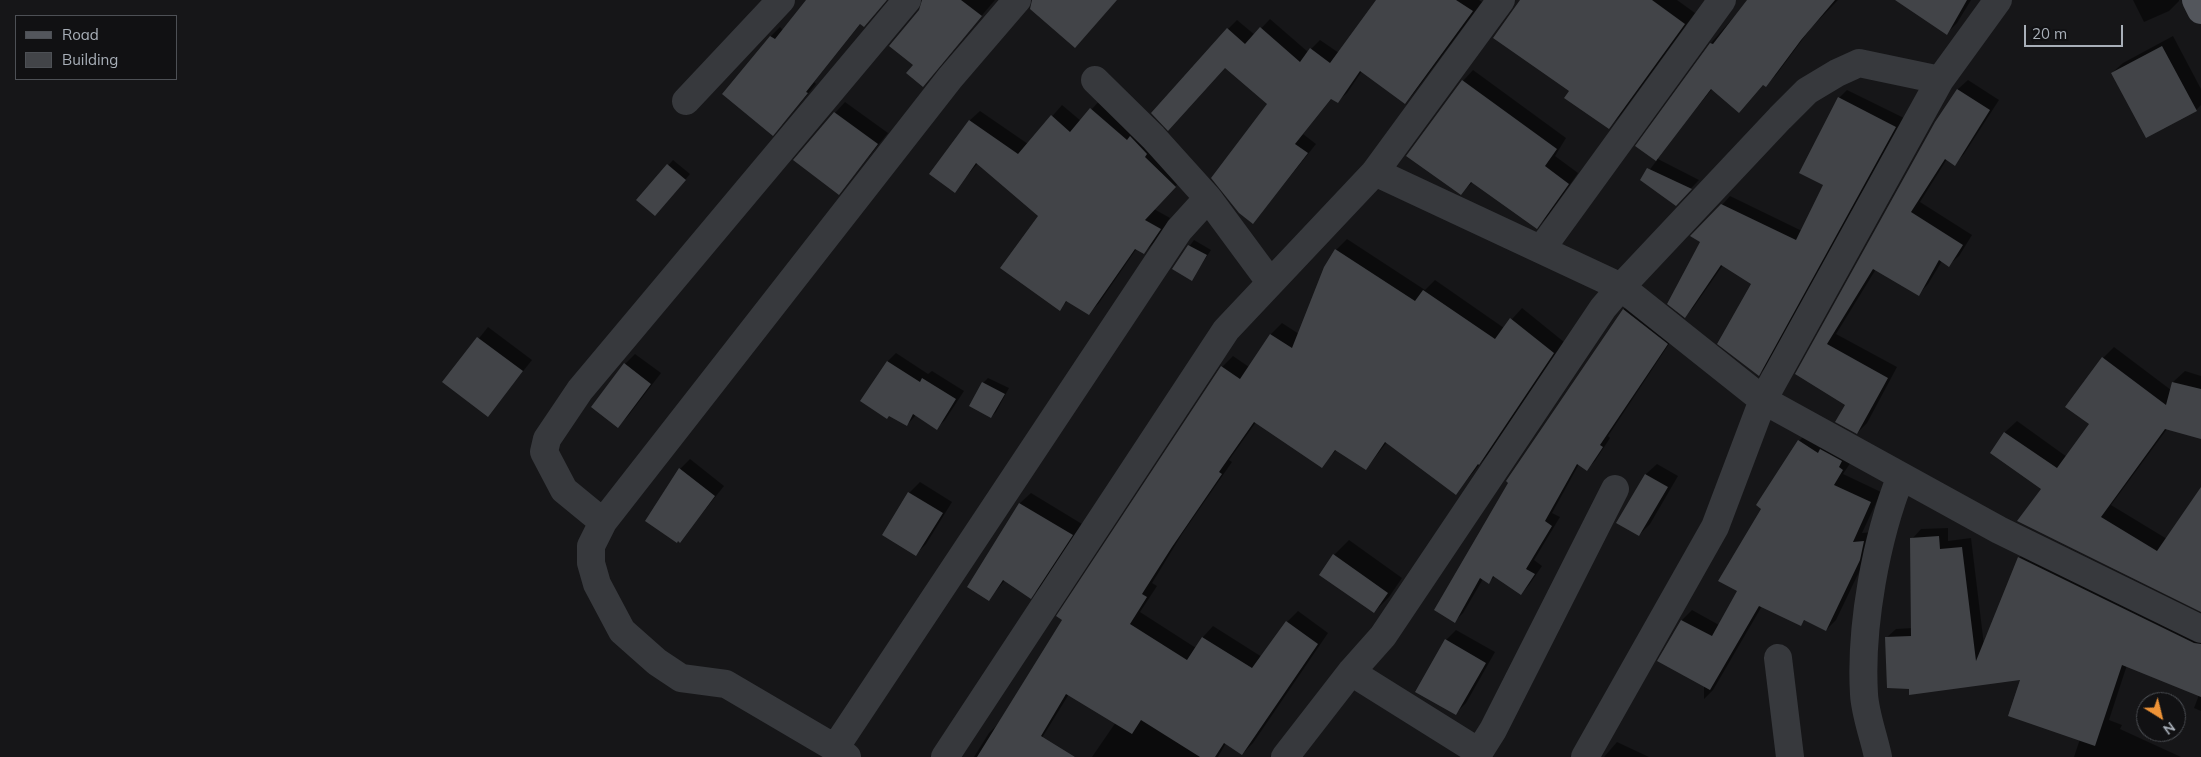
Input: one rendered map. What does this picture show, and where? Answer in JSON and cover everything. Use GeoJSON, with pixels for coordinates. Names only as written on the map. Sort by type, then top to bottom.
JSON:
{"type":"FeatureCollection","features":[{"type":"Feature","properties":{"kind":"street"},"geometry":{"type":"LineString","coordinates":[[686,101],[781,0]]}},
{"type":"Feature","properties":{"kind":"street"},"geometry":{"type":"LineString","coordinates":[[603,522],[564,490],[544,452],[546,440],[580,390],[907,0]]}},
{"type":"Feature","properties":{"kind":"street"},"geometry":{"type":"LineString","coordinates":[[1017,0],[950,78],[603,522],[591,546],[591,563],[597,584],[622,632],[657,662],[682,678],[726,684],[841,752],[1179,230],[1208,198]]}},
{"type":"Feature","properties":{"kind":"street"},"geometry":{"type":"LineString","coordinates":[[945,757],[1226,330],[1375,172],[1502,0]]}},
{"type":"Feature","properties":{"kind":"street"},"geometry":{"type":"LineString","coordinates":[[1542,248],[1722,0]]}},
{"type":"Feature","properties":{"kind":"street"},"geometry":{"type":"LineString","coordinates":[[1585,757],[1715,527],[1764,400],[1940,80],[1998,0]]}},
{"type":"Feature","properties":{"kind":"street"},"geometry":{"type":"LineString","coordinates":[[1285,757],[1351,672],[1383,636],[1603,308],[1807,91],[1837,73],[1859,63],[1940,80]]}},
{"type":"Feature","properties":{"kind":"street"},"geometry":{"type":"LineString","coordinates":[[1095,80],[1153,137],[1208,198],[1270,282]]}},
{"type":"Feature","properties":{"kind":"street"},"geometry":{"type":"LineString","coordinates":[[1375,172],[1542,248],[1621,287],[1764,400],[1999,530],[2201,629]]}},
{"type":"Feature","properties":{"kind":"street"},"geometry":{"type":"LineString","coordinates":[[1878,757],[1864,695],[1865,631],[1888,509],[1901,476]]}},
{"type":"Feature","properties":{"kind":"street"},"geometry":{"type":"LineString","coordinates":[[1351,672],[1478,755],[1493,730],[1615,489]]}},
{"type":"Feature","properties":{"kind":"street"},"geometry":{"type":"LineString","coordinates":[[1778,658],[1790,757]]}},
{"type":"Feature","properties":{"kind":"building"},"geometry":{"type":"Polygon","coordinates":[[[806,0],[887,0],[864,27],[860,24],[773,136],[722,94],[770,36],[775,39],[806,0]]]}},
{"type":"Feature","properties":{"kind":"building"},"geometry":{"type":"Polygon","coordinates":[[[922,0],[961,0],[982,16],[923,87],[906,73],[913,65],[889,46],[919,10],[922,0]]]}},
{"type":"Feature","properties":{"kind":"building"},"geometry":{"type":"Polygon","coordinates":[[[1032,0],[1117,0],[1075,48],[1030,9],[1032,0]]]}},
{"type":"Feature","properties":{"kind":"building"},"geometry":{"type":"Polygon","coordinates":[[[1376,0],[1456,0],[1473,11],[1405,104],[1360,71],[1338,103],[1331,99],[1295,144],[1308,153],[1253,224],[1239,213],[1211,178],[1267,104],[1225,68],[1168,131],[1151,113],[1227,28],[1245,44],[1260,27],[1300,62],[1310,48],[1330,63],[1376,0]]]}},
{"type":"Feature","properties":{"kind":"building"},"geometry":{"type":"Polygon","coordinates":[[[1520,0],[1652,0],[1685,24],[1609,129],[1564,98],[1569,91],[1493,38],[1520,0]]]}},
{"type":"Feature","properties":{"kind":"building"},"geometry":{"type":"Polygon","coordinates":[[[1747,0],[1835,0],[1801,40],[1766,87],[1763,85],[1739,113],[1711,89],[1656,161],[1635,146],[1710,43],[1713,44],[1747,0]]]}},
{"type":"Feature","properties":{"kind":"building"},"geometry":{"type":"Polygon","coordinates":[[[1895,0],[1967,0],[1947,35],[1895,0]]]}},
{"type":"Feature","properties":{"kind":"building"},"geometry":{"type":"Polygon","coordinates":[[[2162,46],[2197,111],[2146,138],[2111,73],[2162,46]]]}},
{"type":"Feature","properties":{"kind":"building"},"geometry":{"type":"Polygon","coordinates":[[[1462,80],[1557,149],[1545,166],[1569,184],[1537,229],[1471,182],[1461,195],[1406,156],[1462,80]]]}},
{"type":"Feature","properties":{"kind":"building"},"geometry":{"type":"Polygon","coordinates":[[[1957,89],[1990,110],[1955,166],[1945,159],[1911,212],[1963,245],[1949,267],[1939,260],[1919,296],[1873,269],[1827,344],[1888,378],[1857,434],[1835,422],[1845,405],[1795,374],[1935,122],[1957,89]]]}},
{"type":"Feature","properties":{"kind":"building"},"geometry":{"type":"Polygon","coordinates":[[[1838,97],[1896,127],[1759,376],[1717,344],[1751,284],[1721,265],[1685,318],[1667,304],[1700,242],[1690,236],[1721,204],[1796,240],[1823,185],[1799,173],[1838,97]]]}},
{"type":"Feature","properties":{"kind":"building"},"geometry":{"type":"Polygon","coordinates":[[[1090,108],[1127,140],[1130,136],[1147,154],[1145,157],[1176,187],[1145,220],[1161,229],[1144,254],[1135,249],[1089,315],[1066,301],[1060,311],[1000,268],[1038,216],[976,163],[955,193],[929,174],[969,120],[1018,154],[1051,115],[1070,132],[1090,108]]]}},
{"type":"Feature","properties":{"kind":"building"},"geometry":{"type":"Polygon","coordinates":[[[834,112],[878,144],[839,195],[793,160],[834,112]]]}},
{"type":"Feature","properties":{"kind":"building"},"geometry":{"type":"Polygon","coordinates":[[[667,164],[686,180],[655,216],[636,200],[667,164]]]}},
{"type":"Feature","properties":{"kind":"building"},"geometry":{"type":"Polygon","coordinates":[[[1647,168],[1692,189],[1676,206],[1640,180],[1647,168]]]}},
{"type":"Feature","properties":{"kind":"building"},"geometry":{"type":"Polygon","coordinates":[[[1188,245],[1207,255],[1192,281],[1172,269],[1188,245]]]}},
{"type":"Feature","properties":{"kind":"building"},"geometry":{"type":"Polygon","coordinates":[[[1335,249],[1415,301],[1423,290],[1495,339],[1510,318],[1554,353],[1479,465],[1456,495],[1385,442],[1366,470],[1335,450],[1322,468],[1254,422],[1219,472],[1222,474],[1142,594],[1147,597],[1130,624],[1187,660],[1202,637],[1252,668],[1286,621],[1318,644],[1242,755],[1224,743],[1215,757],[1200,757],[1141,720],[1132,734],[1066,694],[1041,736],[1075,757],[977,757],[1062,620],[1056,616],[1221,366],[1240,379],[1270,334],[1292,348],[1324,267],[1335,249]]]}},
{"type":"Feature","properties":{"kind":"building"},"geometry":{"type":"Polygon","coordinates":[[[1623,309],[1668,344],[1600,445],[1603,447],[1587,471],[1577,464],[1545,521],[1552,526],[1526,569],[1535,574],[1521,595],[1493,576],[1489,584],[1480,578],[1455,623],[1434,610],[1508,483],[1506,481],[1623,309]]]}},
{"type":"Feature","properties":{"kind":"building"},"geometry":{"type":"Polygon","coordinates":[[[477,337],[523,371],[488,417],[442,382],[477,337]]]}},
{"type":"Feature","properties":{"kind":"building"},"geometry":{"type":"Polygon","coordinates":[[[2102,357],[2166,405],[2172,382],[2201,389],[2201,439],[2165,429],[2101,517],[2157,551],[2201,487],[2201,612],[2017,521],[2041,489],[1990,453],[2004,432],[2057,468],[2089,424],[2065,407],[2102,357]]]}},
{"type":"Feature","properties":{"kind":"building"},"geometry":{"type":"Polygon","coordinates":[[[887,361],[920,382],[922,378],[956,399],[937,430],[913,414],[907,426],[889,416],[887,419],[860,401],[887,361]]]}},
{"type":"Feature","properties":{"kind":"building"},"geometry":{"type":"Polygon","coordinates":[[[624,363],[651,384],[618,428],[591,407],[624,363]]]}},
{"type":"Feature","properties":{"kind":"building"},"geometry":{"type":"Polygon","coordinates":[[[982,382],[1005,394],[991,418],[969,406],[982,382]]]}},
{"type":"Feature","properties":{"kind":"building"},"geometry":{"type":"Polygon","coordinates":[[[1798,440],[1818,453],[1820,449],[1842,461],[1839,467],[1843,470],[1834,485],[1871,502],[1853,542],[1864,541],[1860,560],[1826,631],[1804,620],[1801,626],[1759,606],[1710,690],[1657,661],[1681,620],[1712,636],[1737,591],[1718,581],[1761,509],[1756,505],[1798,440]]]}},
{"type":"Feature","properties":{"kind":"building"},"geometry":{"type":"Polygon","coordinates":[[[679,468],[715,496],[680,543],[678,541],[677,543],[645,521],[679,468]]]}},
{"type":"Feature","properties":{"kind":"building"},"geometry":{"type":"Polygon","coordinates":[[[1645,474],[1668,487],[1639,536],[1616,523],[1645,474]]]}},
{"type":"Feature","properties":{"kind":"building"},"geometry":{"type":"Polygon","coordinates":[[[908,492],[943,513],[916,556],[882,535],[908,492]]]}},
{"type":"Feature","properties":{"kind":"building"},"geometry":{"type":"Polygon","coordinates":[[[1019,503],[1073,535],[1031,599],[1003,580],[989,601],[967,587],[1019,503]]]}},
{"type":"Feature","properties":{"kind":"building"},"geometry":{"type":"Polygon","coordinates":[[[1939,536],[1940,549],[1962,547],[1976,661],[2018,557],[2194,643],[2201,644],[2201,697],[2122,665],[2095,746],[2008,716],[2020,680],[1909,695],[1909,689],[1887,688],[1885,637],[1911,636],[1910,538],[1939,536]]]}},
{"type":"Feature","properties":{"kind":"building"},"geometry":{"type":"Polygon","coordinates":[[[1333,554],[1388,593],[1374,613],[1319,575],[1333,554]]]}},
{"type":"Feature","properties":{"kind":"building"},"geometry":{"type":"Polygon","coordinates":[[[1445,639],[1486,663],[1456,715],[1415,692],[1445,639]]]}}]}
